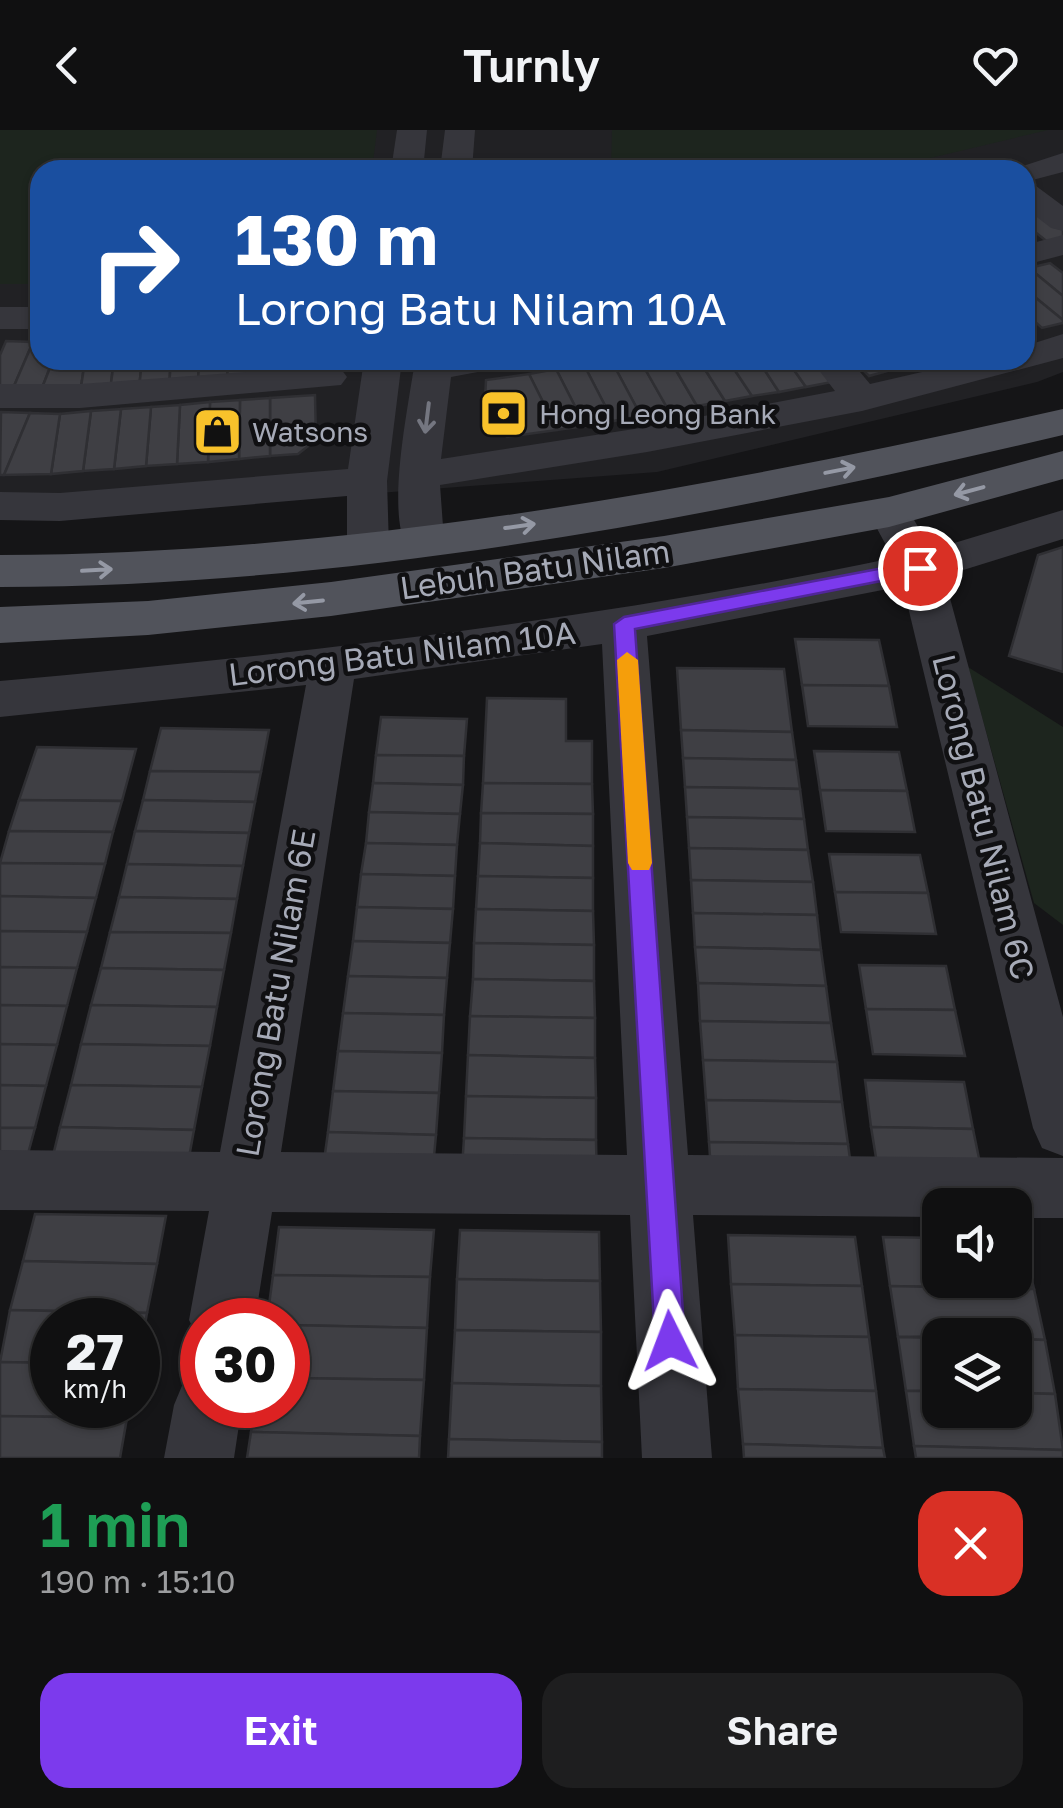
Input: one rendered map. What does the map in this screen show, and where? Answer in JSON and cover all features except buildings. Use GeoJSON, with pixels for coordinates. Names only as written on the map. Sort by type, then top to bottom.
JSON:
{"type":"FeatureCollection","features":[{"type":"Feature","properties":{"kind":"main road","name":"Lebuh Batu Nilam"},"geometry":{"type":"LineString","coordinates":[[0,572],[230,562],[424,540],[622,511],[934,453],[1063,422]]}},
{"type":"Feature","properties":{"kind":"main road","name":"Lebuh Batu Nilam"},"geometry":{"type":"LineString","coordinates":[[0,625],[166,616],[331,599],[664,552],[888,512],[1063,465]]}},
{"type":"Feature","properties":{"kind":"main road"},"geometry":{"type":"LineString","coordinates":[[368,547],[368,560],[380,569],[474,578]]}},
{"type":"Feature","properties":{"kind":"street"},"geometry":{"type":"LineString","coordinates":[[408,160],[412,130]]}},
{"type":"Feature","properties":{"kind":"street"},"geometry":{"type":"LineString","coordinates":[[457,160],[460,130]]}},
{"type":"Feature","properties":{"kind":"street"},"geometry":{"type":"LineString","coordinates":[[1035,170],[1063,162]]}},
{"type":"Feature","properties":{"kind":"street"},"geometry":{"type":"LineString","coordinates":[[1035,201],[1063,222]]}},
{"type":"Feature","properties":{"kind":"street"},"geometry":{"type":"LineString","coordinates":[[1035,252],[1063,245]]}},
{"type":"Feature","properties":{"kind":"street"},"geometry":{"type":"LineString","coordinates":[[0,318],[30,318]]}},
{"type":"Feature","properties":{"kind":"street"},"geometry":{"type":"LineString","coordinates":[[1035,356],[1063,345]]}},
{"type":"Feature","properties":{"kind":"street"},"geometry":{"type":"LineString","coordinates":[[368,547],[367,482],[383,370]]}},
{"type":"Feature","properties":{"kind":"street"},"geometry":{"type":"LineString","coordinates":[[424,540],[419,476],[433,370]]}},
{"type":"Feature","properties":{"kind":"street"},"geometry":{"type":"LineString","coordinates":[[838,370],[862,399]]}},
{"type":"Feature","properties":{"kind":"street"},"geometry":{"type":"LineString","coordinates":[[419,476],[598,452],[862,399],[982,370]]}},
{"type":"Feature","properties":{"kind":"street"},"geometry":{"type":"LineString","coordinates":[[0,396],[80,396],[328,377]]}},
{"type":"Feature","properties":{"kind":"street"},"geometry":{"type":"LineString","coordinates":[[0,506],[60,507],[367,482]]}},
{"type":"Feature","properties":{"kind":"street","name":"Lorong Batu Nilam 6C"},"geometry":{"type":"LineString","coordinates":[[888,512],[920,568],[1044,979],[1063,1128]]}},
{"type":"Feature","properties":{"kind":"street","name":"Lorong Batu Nilam 10A"},"geometry":{"type":"LineString","coordinates":[[0,699],[478,648],[624,624],[920,568],[1063,524]]}},
{"type":"Feature","properties":{"kind":"street"},"geometry":{"type":"LineString","coordinates":[[624,624],[677,1458]]}},
{"type":"Feature","properties":{"kind":"street","name":"Lorong Batu Nilam 6E"},"geometry":{"type":"LineString","coordinates":[[225,1298],[333,665]]}},
{"type":"Feature","properties":{"kind":"street"},"geometry":{"type":"LineString","coordinates":[[0,1180],[1063,1188]]}},
{"type":"Feature","properties":{"kind":"street"},"geometry":{"type":"LineString","coordinates":[[200,1458],[205,1428]]}},
{"type":"Feature","properties":{"kind":"shaded area"},"geometry":{"type":"Polygon","coordinates":[[[0,130],[1063,130],[1063,372],[1037,382],[657,472],[60,517],[0,517],[0,130]]]}},
{"type":"Feature","properties":{"kind":"shaded area"},"geometry":{"type":"Polygon","coordinates":[[[0,130],[377,130],[373,160],[30,160],[30,284],[0,284],[0,130]]]}},
{"type":"Feature","properties":{"kind":"shaded area"},"geometry":{"type":"Polygon","coordinates":[[[612,130],[1048,130],[922,160],[611,160],[612,130]]]}},
{"type":"Feature","properties":{"kind":"shaded area"},"geometry":{"type":"Polygon","coordinates":[[[968,667],[1063,727],[1063,925],[1034,903],[968,667]]]}},
{"type":"Feature","properties":{"kind":"slow traffic"},"geometry":{"type":"LineString","coordinates":[[627,660],[640,863]]}},
{"type":"Feature","properties":{"kind":"place","name":"Hong Leong Bank"},"geometry":{"type":"Point","coordinates":[504,414]}},
{"type":"Feature","properties":{"kind":"place","name":"Watsons"},"geometry":{"type":"Point","coordinates":[217,432]}},
{"type":"Feature","properties":{"kind":"route"},"geometry":{"type":"LineString","coordinates":[[670,1341],[624,624],[920,568]]}}]}
